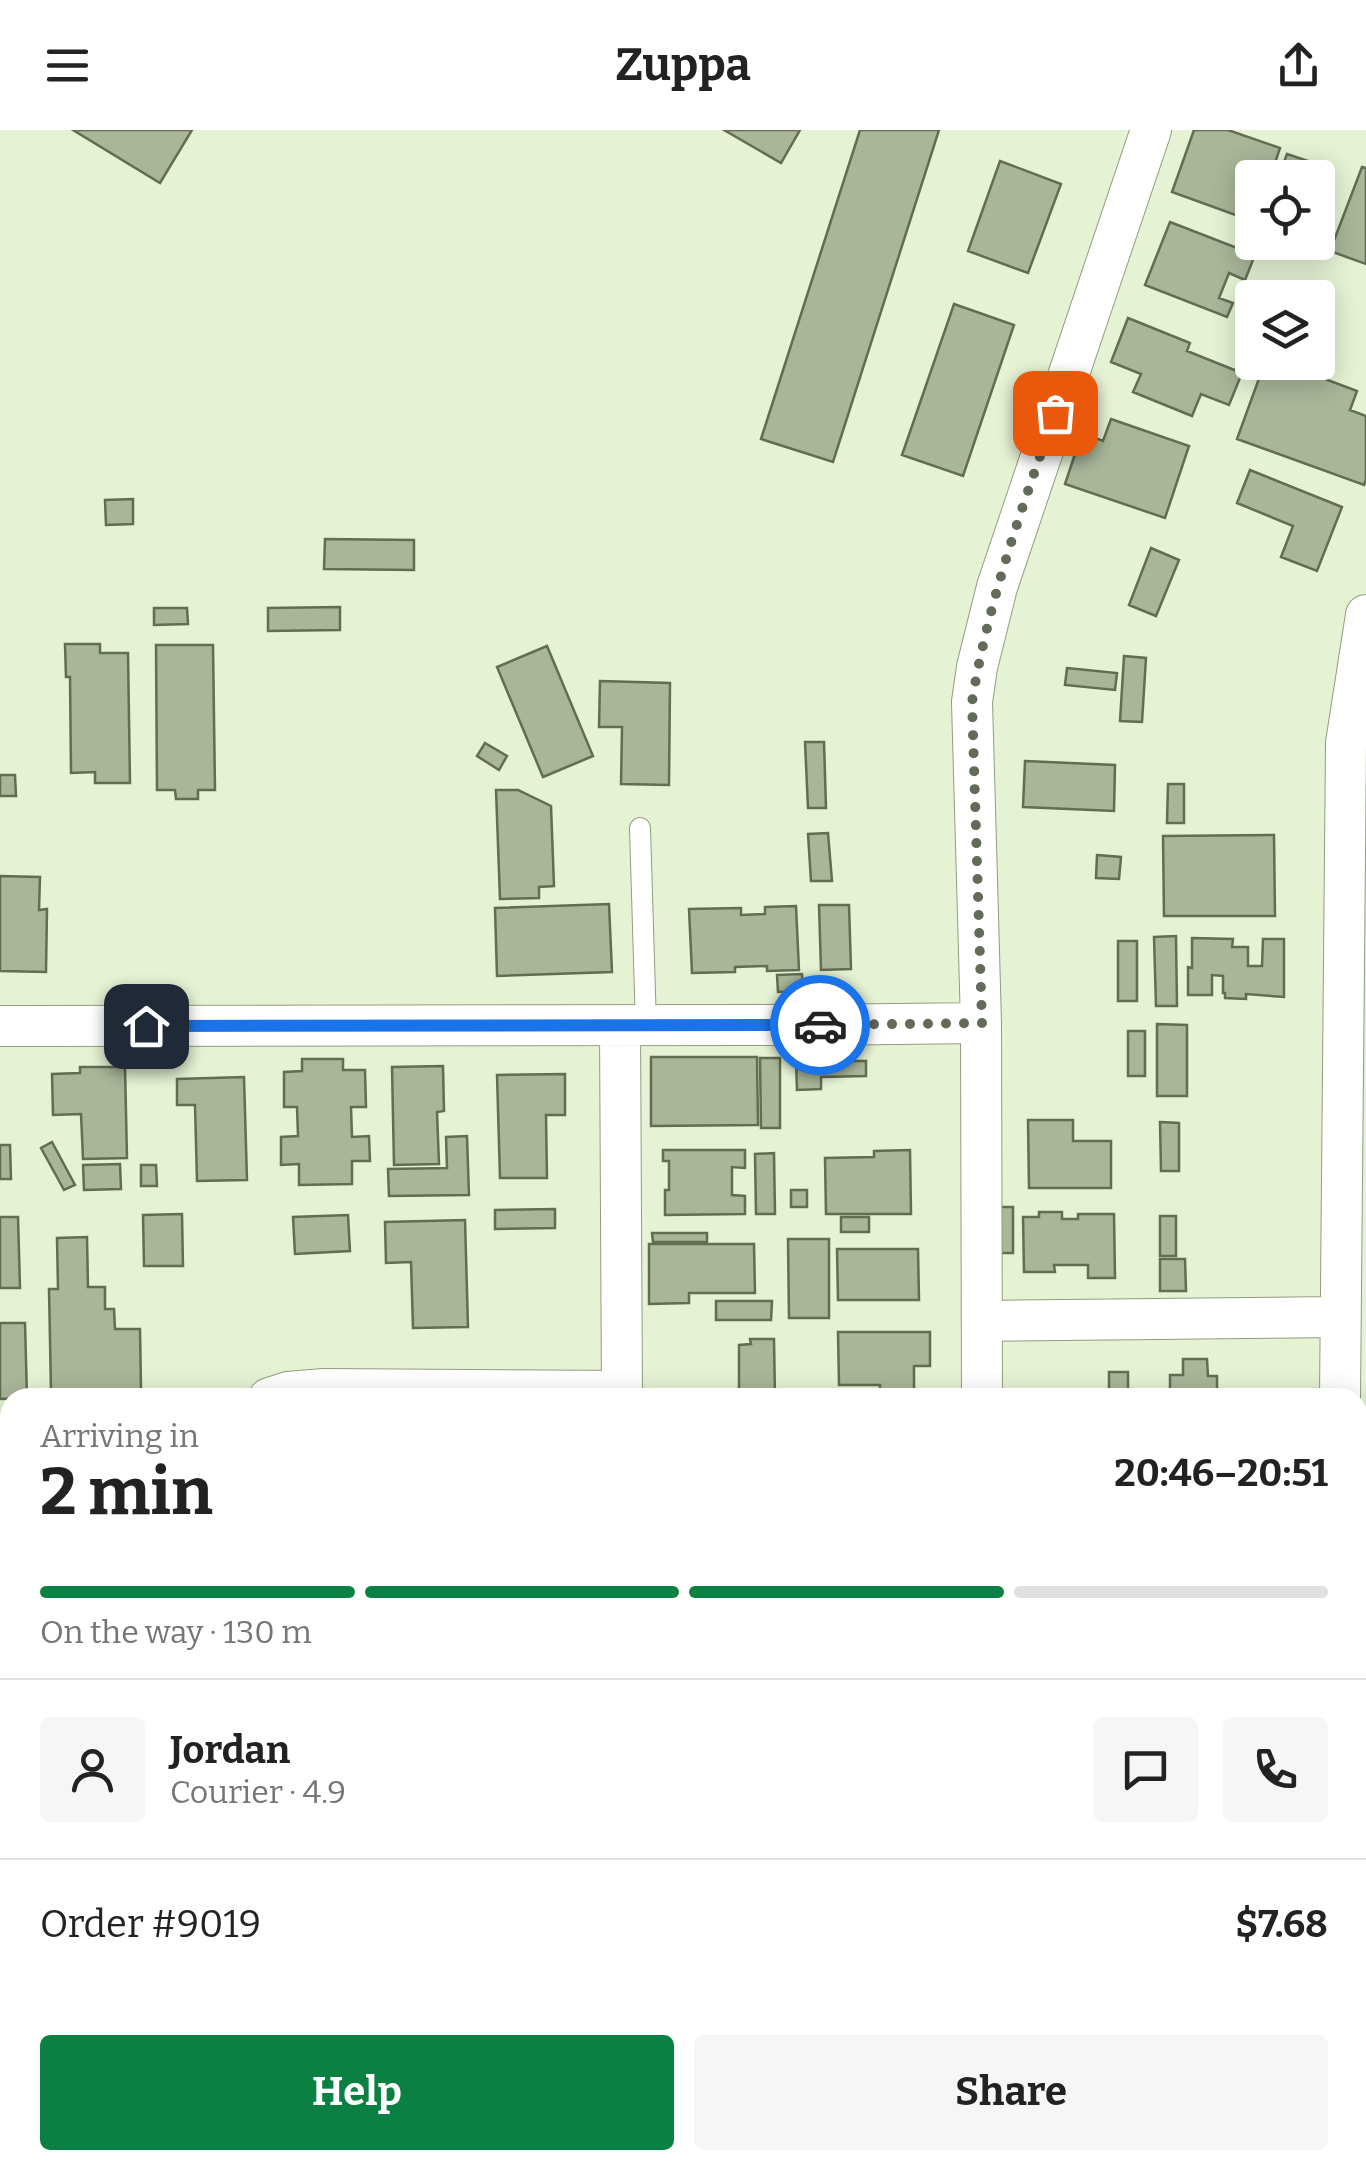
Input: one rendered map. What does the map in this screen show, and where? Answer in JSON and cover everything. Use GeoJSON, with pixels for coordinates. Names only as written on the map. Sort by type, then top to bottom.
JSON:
{"type":"FeatureCollection","features":[{"type":"Feature","properties":{"kind":"street"},"geometry":{"type":"LineString","coordinates":[[982,1388],[982,1023],[972,702],[996,587],[1151,130]]}},
{"type":"Feature","properties":{"kind":"street"},"geometry":{"type":"LineString","coordinates":[[1340,1388],[1346,742],[1366,614]]}},
{"type":"Feature","properties":{"kind":"street"},"geometry":{"type":"LineString","coordinates":[[0,1026],[982,1023]]}},
{"type":"Feature","properties":{"kind":"street"},"geometry":{"type":"LineString","coordinates":[[622,1388],[633,1026]]}},
{"type":"Feature","properties":{"kind":"street"},"geometry":{"type":"LineString","coordinates":[[982,1320],[1340,1317]]}},
{"type":"Feature","properties":{"kind":"lane"},"geometry":{"type":"LineString","coordinates":[[633,1026],[640,828]]}},
{"type":"Feature","properties":{"kind":"building"},"geometry":{"type":"Polygon","coordinates":[[[73,130],[192,130],[160,183],[73,130]]]}},
{"type":"Feature","properties":{"kind":"building"},"geometry":{"type":"Polygon","coordinates":[[[724,130],[800,130],[781,163],[724,130]]]}},
{"type":"Feature","properties":{"kind":"building"},"geometry":{"type":"Polygon","coordinates":[[[860,130],[939,130],[833,462],[761,439],[860,130]]]}},
{"type":"Feature","properties":{"kind":"building"},"geometry":{"type":"Polygon","coordinates":[[[1194,130],[1228,130],[1280,148],[1276,160],[1235,160],[1235,215],[1172,192],[1194,130]]]}},
{"type":"Feature","properties":{"kind":"building"},"geometry":{"type":"Polygon","coordinates":[[[1000,161],[1061,184],[1028,273],[968,251],[1000,161]]]}},
{"type":"Feature","properties":{"kind":"building"},"geometry":{"type":"Polygon","coordinates":[[[1362,167],[1366,168],[1366,264],[1335,253],[1335,238],[1362,167]]]}},
{"type":"Feature","properties":{"kind":"building"},"geometry":{"type":"Polygon","coordinates":[[[1170,222],[1235,247],[1235,260],[1253,260],[1245,280],[1229,273],[1219,298],[1233,303],[1227,317],[1145,285],[1170,222]]]}},
{"type":"Feature","properties":{"kind":"building"},"geometry":{"type":"Polygon","coordinates":[[[954,304],[1014,325],[963,476],[902,455],[954,304]]]}},
{"type":"Feature","properties":{"kind":"building"},"geometry":{"type":"Polygon","coordinates":[[[1128,318],[1190,343],[1187,351],[1235,370],[1235,380],[1239,380],[1229,405],[1201,394],[1192,416],[1133,392],[1141,374],[1111,362],[1128,318]]]}},
{"type":"Feature","properties":{"kind":"building"},"geometry":{"type":"Polygon","coordinates":[[[1258,380],[1328,380],[1357,391],[1350,410],[1366,416],[1364,485],[1237,439],[1258,380]]]}},
{"type":"Feature","properties":{"kind":"building"},"geometry":{"type":"Polygon","coordinates":[[[1111,419],[1189,446],[1165,518],[1065,484],[1082,433],[1103,441],[1111,419]]]}},
{"type":"Feature","properties":{"kind":"building"},"geometry":{"type":"Polygon","coordinates":[[[1250,470],[1342,507],[1317,571],[1281,557],[1293,526],[1237,503],[1250,470]]]}},
{"type":"Feature","properties":{"kind":"building"},"geometry":{"type":"Polygon","coordinates":[[[133,499],[133,524],[106,525],[105,500],[133,499]]]}},
{"type":"Feature","properties":{"kind":"building"},"geometry":{"type":"Polygon","coordinates":[[[325,539],[414,540],[414,570],[324,569],[325,539]]]}},
{"type":"Feature","properties":{"kind":"building"},"geometry":{"type":"Polygon","coordinates":[[[1151,548],[1179,560],[1156,616],[1129,605],[1151,548]]]}},
{"type":"Feature","properties":{"kind":"building"},"geometry":{"type":"Polygon","coordinates":[[[340,607],[340,630],[268,631],[268,608],[340,607]]]}},
{"type":"Feature","properties":{"kind":"building"},"geometry":{"type":"Polygon","coordinates":[[[154,608],[187,608],[188,624],[154,625],[154,608]]]}},
{"type":"Feature","properties":{"kind":"building"},"geometry":{"type":"Polygon","coordinates":[[[65,644],[100,644],[100,653],[128,653],[130,783],[95,783],[95,772],[71,773],[70,677],[66,677],[65,644]]]}},
{"type":"Feature","properties":{"kind":"building"},"geometry":{"type":"Polygon","coordinates":[[[156,645],[213,645],[215,790],[198,790],[198,799],[176,799],[175,790],[157,790],[156,645]]]}},
{"type":"Feature","properties":{"kind":"building"},"geometry":{"type":"Polygon","coordinates":[[[547,646],[593,756],[543,777],[497,667],[547,646]]]}},
{"type":"Feature","properties":{"kind":"building"},"geometry":{"type":"Polygon","coordinates":[[[1124,656],[1146,658],[1142,722],[1120,721],[1124,656]]]}},
{"type":"Feature","properties":{"kind":"building"},"geometry":{"type":"Polygon","coordinates":[[[1067,668],[1117,673],[1115,690],[1065,685],[1067,668]]]}},
{"type":"Feature","properties":{"kind":"building"},"geometry":{"type":"Polygon","coordinates":[[[600,681],[670,683],[669,785],[621,784],[622,727],[599,727],[600,681]]]}},
{"type":"Feature","properties":{"kind":"building"},"geometry":{"type":"Polygon","coordinates":[[[805,742],[824,742],[826,808],[808,808],[805,742]]]}},
{"type":"Feature","properties":{"kind":"building"},"geometry":{"type":"Polygon","coordinates":[[[485,743],[507,756],[499,770],[477,756],[485,743]]]}},
{"type":"Feature","properties":{"kind":"building"},"geometry":{"type":"Polygon","coordinates":[[[1025,761],[1115,765],[1114,811],[1023,807],[1025,761]]]}},
{"type":"Feature","properties":{"kind":"building"},"geometry":{"type":"Polygon","coordinates":[[[0,775],[15,775],[16,796],[0,796],[0,775]]]}},
{"type":"Feature","properties":{"kind":"building"},"geometry":{"type":"Polygon","coordinates":[[[1168,784],[1184,784],[1184,823],[1167,823],[1168,784]]]}},
{"type":"Feature","properties":{"kind":"building"},"geometry":{"type":"Polygon","coordinates":[[[496,790],[518,790],[551,806],[554,886],[539,887],[539,898],[500,899],[496,790]]]}},
{"type":"Feature","properties":{"kind":"building"},"geometry":{"type":"Polygon","coordinates":[[[828,833],[832,881],[811,881],[808,834],[828,833]]]}},
{"type":"Feature","properties":{"kind":"building"},"geometry":{"type":"Polygon","coordinates":[[[1274,835],[1275,916],[1164,916],[1163,836],[1274,835]]]}},
{"type":"Feature","properties":{"kind":"building"},"geometry":{"type":"Polygon","coordinates":[[[1097,855],[1121,857],[1119,879],[1096,878],[1097,855]]]}},
{"type":"Feature","properties":{"kind":"building"},"geometry":{"type":"Polygon","coordinates":[[[0,876],[40,877],[39,910],[47,909],[46,972],[0,971],[0,876]]]}},
{"type":"Feature","properties":{"kind":"building"},"geometry":{"type":"Polygon","coordinates":[[[609,904],[612,972],[497,976],[495,908],[609,904]]]}},
{"type":"Feature","properties":{"kind":"building"},"geometry":{"type":"Polygon","coordinates":[[[819,905],[849,905],[851,969],[821,970],[819,905]]]}},
{"type":"Feature","properties":{"kind":"building"},"geometry":{"type":"Polygon","coordinates":[[[796,906],[799,970],[767,971],[767,966],[735,967],[735,972],[692,973],[689,909],[741,908],[741,915],[765,914],[765,907],[796,906]]]}},
{"type":"Feature","properties":{"kind":"building"},"geometry":{"type":"Polygon","coordinates":[[[1176,936],[1177,1006],[1156,1006],[1154,937],[1176,936]]]}},
{"type":"Feature","properties":{"kind":"building"},"geometry":{"type":"Polygon","coordinates":[[[1192,938],[1233,939],[1232,947],[1248,947],[1248,966],[1262,966],[1263,939],[1284,939],[1284,997],[1246,994],[1246,999],[1225,998],[1223,976],[1212,975],[1212,995],[1188,995],[1192,938]]]}},
{"type":"Feature","properties":{"kind":"building"},"geometry":{"type":"Polygon","coordinates":[[[1118,941],[1137,941],[1137,1001],[1118,1001],[1118,941]]]}},
{"type":"Feature","properties":{"kind":"building"},"geometry":{"type":"Polygon","coordinates":[[[802,974],[803,991],[778,992],[777,975],[802,974]]]}},
{"type":"Feature","properties":{"kind":"building"},"geometry":{"type":"Polygon","coordinates":[[[1157,1024],[1187,1025],[1187,1096],[1157,1096],[1157,1024]]]}},
{"type":"Feature","properties":{"kind":"building"},"geometry":{"type":"Polygon","coordinates":[[[1128,1031],[1145,1031],[1145,1076],[1128,1076],[1128,1031]]]}},
{"type":"Feature","properties":{"kind":"building"},"geometry":{"type":"Polygon","coordinates":[[[651,1057],[757,1057],[758,1125],[651,1126],[651,1057]]]}},
{"type":"Feature","properties":{"kind":"building"},"geometry":{"type":"Polygon","coordinates":[[[760,1058],[780,1058],[780,1128],[761,1128],[760,1058]]]}},
{"type":"Feature","properties":{"kind":"building"},"geometry":{"type":"Polygon","coordinates":[[[302,1059],[343,1059],[343,1070],[365,1070],[366,1107],[351,1107],[352,1137],[369,1136],[370,1161],[352,1161],[352,1184],[299,1185],[299,1164],[281,1165],[281,1137],[298,1136],[297,1107],[284,1107],[284,1072],[302,1071],[302,1059]]]}},
{"type":"Feature","properties":{"kind":"building"},"geometry":{"type":"Polygon","coordinates":[[[796,1061],[866,1061],[866,1076],[821,1077],[821,1089],[797,1090],[796,1061]]]}},
{"type":"Feature","properties":{"kind":"building"},"geometry":{"type":"Polygon","coordinates":[[[443,1066],[444,1111],[437,1112],[439,1164],[394,1165],[392,1067],[443,1066]]]}},
{"type":"Feature","properties":{"kind":"building"},"geometry":{"type":"Polygon","coordinates":[[[80,1067],[125,1067],[127,1158],[83,1159],[81,1114],[53,1115],[52,1074],[80,1073],[80,1067]]]}},
{"type":"Feature","properties":{"kind":"building"},"geometry":{"type":"Polygon","coordinates":[[[565,1074],[565,1115],[546,1115],[547,1178],[500,1178],[497,1075],[565,1074]]]}},
{"type":"Feature","properties":{"kind":"building"},"geometry":{"type":"Polygon","coordinates":[[[244,1077],[247,1180],[197,1181],[195,1105],[177,1105],[177,1079],[244,1077]]]}},
{"type":"Feature","properties":{"kind":"building"},"geometry":{"type":"Polygon","coordinates":[[[1028,1120],[1073,1120],[1073,1141],[1111,1141],[1111,1188],[1029,1188],[1028,1120]]]}},
{"type":"Feature","properties":{"kind":"building"},"geometry":{"type":"Polygon","coordinates":[[[1160,1122],[1179,1123],[1179,1171],[1161,1171],[1160,1122]]]}},
{"type":"Feature","properties":{"kind":"building"},"geometry":{"type":"Polygon","coordinates":[[[467,1136],[469,1195],[389,1196],[388,1169],[447,1168],[446,1137],[467,1136]]]}},
{"type":"Feature","properties":{"kind":"building"},"geometry":{"type":"Polygon","coordinates":[[[52,1142],[75,1185],[64,1190],[41,1148],[52,1142]]]}},
{"type":"Feature","properties":{"kind":"building"},"geometry":{"type":"Polygon","coordinates":[[[0,1145],[10,1145],[11,1179],[0,1179],[0,1145]]]}},
{"type":"Feature","properties":{"kind":"building"},"geometry":{"type":"Polygon","coordinates":[[[663,1150],[745,1150],[745,1168],[732,1167],[732,1195],[745,1196],[745,1214],[665,1215],[669,1161],[663,1161],[663,1150]]]}},
{"type":"Feature","properties":{"kind":"building"},"geometry":{"type":"Polygon","coordinates":[[[910,1150],[911,1214],[826,1214],[825,1158],[874,1157],[874,1151],[910,1150]]]}},
{"type":"Feature","properties":{"kind":"building"},"geometry":{"type":"Polygon","coordinates":[[[774,1153],[775,1214],[756,1214],[755,1154],[774,1153]]]}},
{"type":"Feature","properties":{"kind":"building"},"geometry":{"type":"Polygon","coordinates":[[[120,1164],[121,1189],[84,1190],[83,1165],[120,1164]]]}},
{"type":"Feature","properties":{"kind":"building"},"geometry":{"type":"Polygon","coordinates":[[[141,1165],[156,1165],[157,1186],[141,1186],[141,1165]]]}},
{"type":"Feature","properties":{"kind":"building"},"geometry":{"type":"Polygon","coordinates":[[[791,1190],[807,1190],[807,1207],[791,1207],[791,1190]]]}},
{"type":"Feature","properties":{"kind":"building"},"geometry":{"type":"Polygon","coordinates":[[[996,1207],[1013,1207],[1013,1253],[996,1253],[996,1207]]]}},
{"type":"Feature","properties":{"kind":"building"},"geometry":{"type":"Polygon","coordinates":[[[555,1209],[555,1228],[495,1229],[495,1210],[555,1209]]]}},
{"type":"Feature","properties":{"kind":"building"},"geometry":{"type":"Polygon","coordinates":[[[1039,1212],[1062,1212],[1062,1219],[1078,1219],[1078,1214],[1114,1214],[1115,1278],[1088,1278],[1088,1265],[1054,1265],[1055,1272],[1024,1272],[1023,1217],[1039,1217],[1039,1212]]]}},
{"type":"Feature","properties":{"kind":"building"},"geometry":{"type":"Polygon","coordinates":[[[182,1214],[183,1266],[144,1266],[143,1215],[182,1214]]]}},
{"type":"Feature","properties":{"kind":"building"},"geometry":{"type":"Polygon","coordinates":[[[348,1215],[350,1251],[295,1254],[293,1217],[348,1215]]]}},
{"type":"Feature","properties":{"kind":"building"},"geometry":{"type":"Polygon","coordinates":[[[1160,1216],[1176,1216],[1176,1256],[1160,1256],[1160,1216]]]}},
{"type":"Feature","properties":{"kind":"building"},"geometry":{"type":"Polygon","coordinates":[[[0,1217],[18,1217],[20,1288],[0,1288],[0,1217]]]}},
{"type":"Feature","properties":{"kind":"building"},"geometry":{"type":"Polygon","coordinates":[[[841,1217],[869,1217],[869,1232],[841,1232],[841,1217]]]}},
{"type":"Feature","properties":{"kind":"building"},"geometry":{"type":"Polygon","coordinates":[[[465,1220],[468,1327],[413,1328],[411,1262],[386,1263],[385,1222],[465,1220]]]}},
{"type":"Feature","properties":{"kind":"building"},"geometry":{"type":"Polygon","coordinates":[[[652,1233],[707,1233],[707,1242],[653,1242],[652,1233]]]}},
{"type":"Feature","properties":{"kind":"building"},"geometry":{"type":"Polygon","coordinates":[[[87,1237],[88,1287],[105,1287],[105,1309],[114,1309],[115,1329],[140,1329],[141,1388],[51,1388],[49,1289],[58,1289],[57,1238],[87,1237]]]}},
{"type":"Feature","properties":{"kind":"building"},"geometry":{"type":"Polygon","coordinates":[[[788,1239],[829,1239],[829,1318],[789,1318],[788,1239]]]}},
{"type":"Feature","properties":{"kind":"building"},"geometry":{"type":"Polygon","coordinates":[[[649,1244],[754,1244],[755,1293],[689,1293],[689,1303],[649,1304],[649,1244]]]}},
{"type":"Feature","properties":{"kind":"building"},"geometry":{"type":"Polygon","coordinates":[[[837,1249],[918,1249],[919,1300],[838,1300],[837,1249]]]}},
{"type":"Feature","properties":{"kind":"building"},"geometry":{"type":"Polygon","coordinates":[[[1160,1259],[1185,1259],[1186,1291],[1160,1291],[1160,1259]]]}},
{"type":"Feature","properties":{"kind":"building"},"geometry":{"type":"Polygon","coordinates":[[[716,1301],[772,1301],[771,1320],[716,1320],[716,1301]]]}},
{"type":"Feature","properties":{"kind":"building"},"geometry":{"type":"Polygon","coordinates":[[[0,1323],[25,1323],[27,1388],[0,1388],[0,1323]]]}},
{"type":"Feature","properties":{"kind":"building"},"geometry":{"type":"Polygon","coordinates":[[[838,1332],[930,1332],[930,1366],[914,1366],[914,1388],[839,1385],[838,1332]]]}},
{"type":"Feature","properties":{"kind":"building"},"geometry":{"type":"Polygon","coordinates":[[[750,1339],[774,1339],[775,1388],[739,1388],[739,1345],[751,1344],[750,1339]]]}},
{"type":"Feature","properties":{"kind":"building"},"geometry":{"type":"Polygon","coordinates":[[[1183,1359],[1207,1359],[1208,1376],[1217,1376],[1217,1388],[1170,1388],[1170,1375],[1183,1375],[1183,1359]]]}},
{"type":"Feature","properties":{"kind":"building"},"geometry":{"type":"Polygon","coordinates":[[[1109,1372],[1128,1372],[1128,1388],[1109,1388],[1109,1372]]]}},
{"type":"Feature","properties":{"kind":"way so far"},"geometry":{"type":"LineString","coordinates":[[820,1025],[982,1023],[972,702],[996,587],[1055,413]]}},
{"type":"Feature","properties":{"kind":"route"},"geometry":{"type":"LineString","coordinates":[[146,1026],[820,1025]]}}]}
